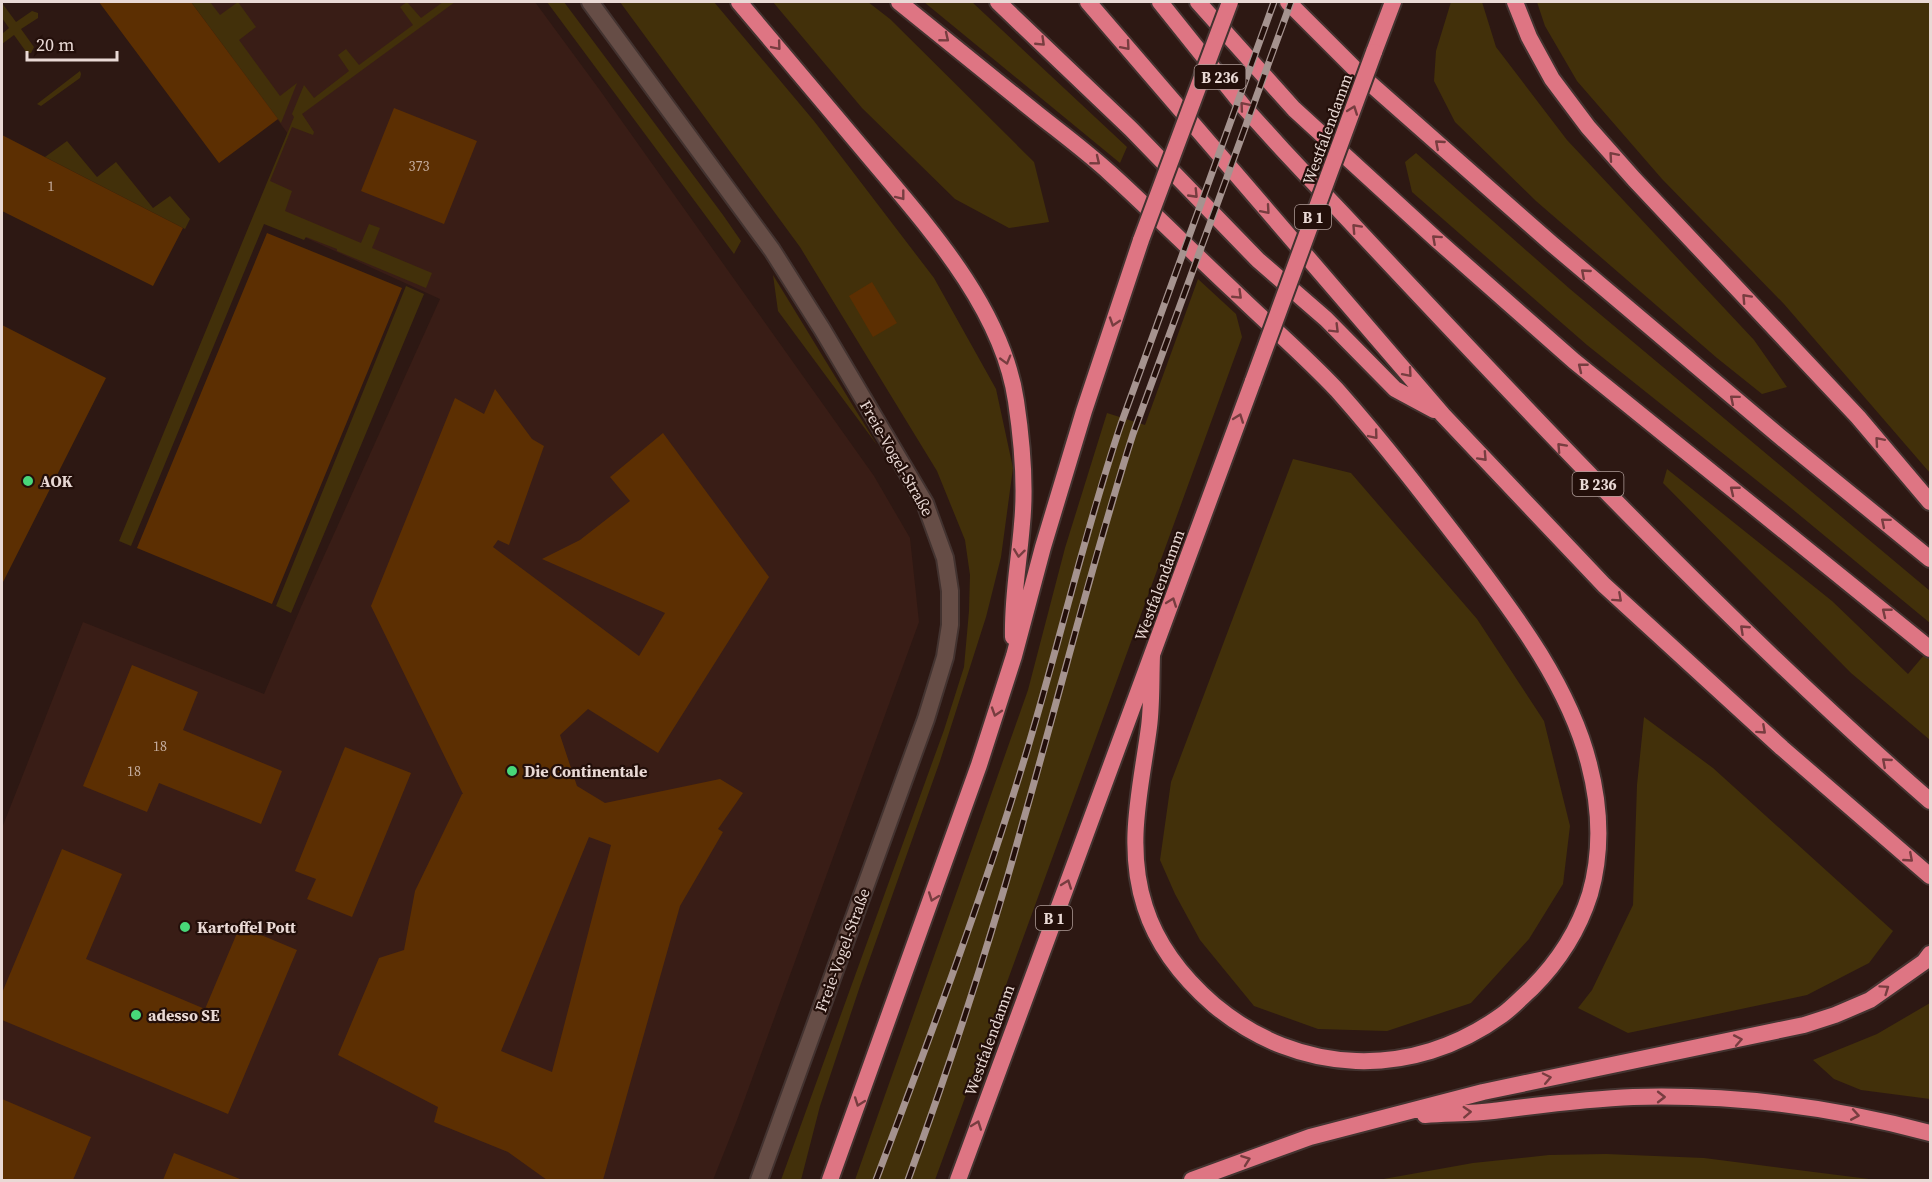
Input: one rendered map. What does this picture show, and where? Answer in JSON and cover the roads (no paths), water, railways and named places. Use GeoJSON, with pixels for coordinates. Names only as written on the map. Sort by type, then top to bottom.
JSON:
{"type":"FeatureCollection","features":[{"type":"Feature","properties":{"kind":"highway"},"geometry":{"type":"LineString","coordinates":[[739,2],[893,186],[946,254],[984,309],[1005,354],[1016,400],[1024,493],[1012,602],[1014,657]]}},
{"type":"Feature","properties":{"kind":"highway"},"geometry":{"type":"LineString","coordinates":[[899,2],[1108,171],[1334,387],[1424,494],[1507,604],[1542,658],[1572,715],[1589,762],[1598,810],[1598,854],[1590,895],[1572,935],[1546,974],[1507,1012],[1475,1033],[1441,1049],[1395,1061],[1359,1062],[1322,1058],[1278,1045],[1234,1021],[1197,990],[1162,945],[1145,906],[1137,865],[1134,825],[1150,720],[1152,657]]}},
{"type":"Feature","properties":{"kind":"highway"},"geometry":{"type":"LineString","coordinates":[[998,2],[1131,129],[1258,260],[1326,319],[1395,389],[1443,415]]}},
{"type":"Feature","properties":{"kind":"highway","name":"B 236"},"geometry":{"type":"LineString","coordinates":[[1088,2],[1443,415],[1604,585],[1782,748],[1930,876]]}},
{"type":"Feature","properties":{"kind":"highway","name":"B 236"},"geometry":{"type":"LineString","coordinates":[[1161,2],[1244,107],[1571,457],[1716,603],[1930,801]]}},
{"type":"Feature","properties":{"kind":"highway"},"geometry":{"type":"LineString","coordinates":[[1198,2],[1294,109],[1478,277],[1574,361],[1930,650]]}},
{"type":"Feature","properties":{"kind":"highway"},"geometry":{"type":"LineString","coordinates":[[830,1180],[950,852],[1014,657],[1043,547],[1084,411],[1132,266],[1230,2]]}},
{"type":"Feature","properties":{"kind":"highway"},"geometry":{"type":"LineString","coordinates":[[1288,2],[1365,79],[1552,244],[1769,428],[1930,559]]}},
{"type":"Feature","properties":{"kind":"highway","name":"Westfalendamm"},"geometry":{"type":"LineString","coordinates":[[958,1180],[1393,2]]}},
{"type":"Feature","properties":{"kind":"highway"},"geometry":{"type":"LineString","coordinates":[[1515,2],[1529,37],[1552,79],[1588,127],[1858,417],[1930,502]]}},
{"type":"Feature","properties":{"kind":"highway"},"geometry":{"type":"LineString","coordinates":[[1192,1180],[1310,1137],[1483,1092],[1804,1025],[1870,1000],[1924,962],[1930,954]]}},
{"type":"Feature","properties":{"kind":"highway"},"geometry":{"type":"LineString","coordinates":[[1388,1117],[1490,1111],[1561,1101],[1634,1097],[1712,1098],[1788,1103],[1881,1120],[1930,1134]]}},
{"type":"Feature","properties":{"kind":"street","name":"Freie-Vogel-Straße"},"geometry":{"type":"LineString","coordinates":[[590,2],[772,250],[822,329],[925,503],[940,540],[948,577],[950,625],[942,667],[918,741],[759,1180]]}},
{"type":"Feature","properties":{"kind":"railway"},"geometry":{"type":"LineString","coordinates":[[876,1180],[956,965],[1011,802],[1121,424],[1274,2]]}},
{"type":"Feature","properties":{"kind":"railway"},"geometry":{"type":"LineString","coordinates":[[908,1180],[955,1047],[997,912],[1133,434],[1291,2]]}},
{"type":"Feature","properties":{"kind":"place","name":"AOK"},"geometry":{"type":"Point","coordinates":[28,481]}},
{"type":"Feature","properties":{"kind":"place","name":"Die Continentale"},"geometry":{"type":"Point","coordinates":[512,771]}},
{"type":"Feature","properties":{"kind":"place","name":"Kartoffel Pott"},"geometry":{"type":"Point","coordinates":[185,927]}},
{"type":"Feature","properties":{"kind":"place","name":"adesso SE"},"geometry":{"type":"Point","coordinates":[136,1015]}}]}
